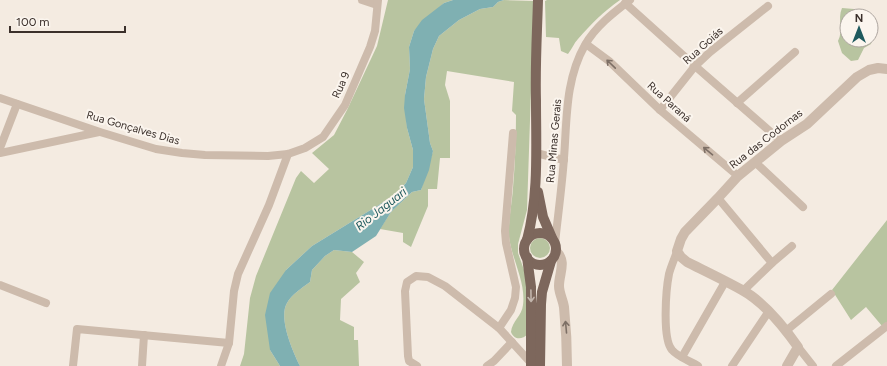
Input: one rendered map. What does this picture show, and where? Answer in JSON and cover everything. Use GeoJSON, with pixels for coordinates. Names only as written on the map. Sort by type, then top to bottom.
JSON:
{"type":"FeatureCollection","features":[{"type":"Feature","properties":{"kind":"main road"},"geometry":{"type":"LineString","coordinates":[[534,365],[531,287],[527,257],[524,248],[532,216],[536,183],[538,0]]}},
{"type":"Feature","properties":{"kind":"main road"},"geometry":{"type":"LineString","coordinates":[[534,365],[542,292],[551,261],[554,244],[543,217],[536,183]]}},
{"type":"Feature","properties":{"kind":"main road"},"geometry":{"type":"LineString","coordinates":[[527,240],[530,236],[539,233],[544,234],[554,244]]}},
{"type":"Feature","properties":{"kind":"main road"},"geometry":{"type":"LineString","coordinates":[[527,257],[535,264],[551,261]]}},
{"type":"Feature","properties":{"kind":"street"},"geometry":{"type":"LineString","coordinates":[[362,0],[378,3]]}},
{"type":"Feature","properties":{"kind":"street"},"geometry":{"type":"LineString","coordinates":[[627,2],[695,66],[781,141]]}},
{"type":"Feature","properties":{"kind":"street","name":"Rua Minas Gerais"},"geometry":{"type":"LineString","coordinates":[[554,244],[564,160],[570,83],[578,59],[586,44],[603,23],[627,2]]}},
{"type":"Feature","properties":{"kind":"street","name":"Rua 9"},"geometry":{"type":"LineString","coordinates":[[288,154],[305,148],[323,136],[345,105],[372,42],[375,31],[378,3]]}},
{"type":"Feature","properties":{"kind":"street","name":"Rua Goiás"},"geometry":{"type":"LineString","coordinates":[[660,110],[695,66],[710,52],[768,6]]}},
{"type":"Feature","properties":{"kind":"street","name":"Rua Paraná"},"geometry":{"type":"LineString","coordinates":[[586,44],[609,61],[660,110],[738,176]]}},
{"type":"Feature","properties":{"kind":"street"},"geometry":{"type":"LineString","coordinates":[[737,103],[795,52]]}},
{"type":"Feature","properties":{"kind":"street","name":"Rua das Codornas"},"geometry":{"type":"LineString","coordinates":[[677,251],[680,238],[738,176],[781,141],[806,124],[857,77],[869,70],[878,68],[887,69]]}},
{"type":"Feature","properties":{"kind":"street","name":"Rua Gonçalves Dias"},"geometry":{"type":"LineString","coordinates":[[0,98],[100,132],[156,149],[182,153],[268,156],[288,154]]}},
{"type":"Feature","properties":{"kind":"street"},"geometry":{"type":"LineString","coordinates":[[0,148],[17,104]]}},
{"type":"Feature","properties":{"kind":"street"},"geometry":{"type":"LineString","coordinates":[[0,153],[100,132]]}},
{"type":"Feature","properties":{"kind":"street"},"geometry":{"type":"LineString","coordinates":[[499,328],[511,310],[515,298],[516,287],[506,243],[505,231],[513,133]]}},
{"type":"Feature","properties":{"kind":"street"},"geometry":{"type":"LineString","coordinates":[[536,153],[564,160]]}},
{"type":"Feature","properties":{"kind":"street"},"geometry":{"type":"LineString","coordinates":[[221,366],[229,343],[234,290],[238,274],[269,205],[288,154]]}},
{"type":"Feature","properties":{"kind":"street"},"geometry":{"type":"LineString","coordinates":[[755,162],[803,207]]}},
{"type":"Feature","properties":{"kind":"street"},"geometry":{"type":"LineString","coordinates":[[718,198],[772,263]]}},
{"type":"Feature","properties":{"kind":"street"},"geometry":{"type":"LineString","coordinates":[[554,244],[562,260],[559,287],[564,305],[568,366]]}},
{"type":"Feature","properties":{"kind":"street"},"geometry":{"type":"LineString","coordinates":[[743,290],[792,246]]}},
{"type":"Feature","properties":{"kind":"street"},"geometry":{"type":"LineString","coordinates":[[677,251],[687,262],[743,290],[769,311],[787,330],[812,366]]}},
{"type":"Feature","properties":{"kind":"street"},"geometry":{"type":"LineString","coordinates":[[677,251],[668,281],[666,296],[666,333],[671,349],[698,366]]}},
{"type":"Feature","properties":{"kind":"street"},"geometry":{"type":"LineString","coordinates":[[417,366],[409,361],[408,356],[405,291],[407,282],[416,276],[428,277],[445,286],[499,328],[534,365]]}},
{"type":"Feature","properties":{"kind":"street"},"geometry":{"type":"LineString","coordinates":[[682,357],[725,282]]}},
{"type":"Feature","properties":{"kind":"street"},"geometry":{"type":"LineString","coordinates":[[0,285],[46,303]]}},
{"type":"Feature","properties":{"kind":"street"},"geometry":{"type":"LineString","coordinates":[[787,330],[830,294]]}},
{"type":"Feature","properties":{"kind":"street"},"geometry":{"type":"LineString","coordinates":[[732,366],[769,311]]}},
{"type":"Feature","properties":{"kind":"street"},"geometry":{"type":"LineString","coordinates":[[836,366],[887,326]]}},
{"type":"Feature","properties":{"kind":"street"},"geometry":{"type":"LineString","coordinates":[[73,366],[76,329],[229,343]]}},
{"type":"Feature","properties":{"kind":"street"},"geometry":{"type":"LineString","coordinates":[[142,366],[144,335]]}},
{"type":"Feature","properties":{"kind":"street"},"geometry":{"type":"LineString","coordinates":[[487,366],[494,361],[512,342]]}},
{"type":"Feature","properties":{"kind":"street"},"geometry":{"type":"LineString","coordinates":[[787,366],[798,347]]}},
{"type":"Feature","properties":{"kind":"green space"},"geometry":{"type":"Polygon","coordinates":[[[388,0],[453,0],[444,3],[414,31],[409,47],[410,69],[405,95],[407,128],[413,150],[413,167],[406,183],[395,195],[312,246],[286,270],[270,350],[280,366],[240,366],[244,354],[250,298],[256,276],[296,178],[301,171],[314,183],[329,169],[312,153],[334,135],[347,110],[377,46],[388,0]]]}},
{"type":"Feature","properties":{"kind":"green space"},"geometry":{"type":"Polygon","coordinates":[[[504,0],[534,1],[527,210],[518,244],[518,253],[529,284],[528,334],[521,338],[514,337],[511,332],[523,305],[521,279],[509,237],[516,143],[516,115],[512,111],[514,82],[447,71],[445,85],[450,101],[450,158],[440,158],[437,189],[428,189],[428,206],[411,247],[403,242],[403,233],[380,229],[391,212],[412,192],[421,190],[433,151],[430,143],[424,99],[426,77],[433,49],[439,36],[459,20],[480,9],[493,7],[498,2],[504,0]]]}},
{"type":"Feature","properties":{"kind":"green space"},"geometry":{"type":"Polygon","coordinates":[[[620,0],[603,13],[588,28],[568,54],[561,51],[559,38],[546,37],[545,1],[620,0]]]}},
{"type":"Feature","properties":{"kind":"green space"},"geometry":{"type":"Polygon","coordinates":[[[840,48],[864,48],[858,60],[851,61],[842,53],[840,48]]]}},
{"type":"Feature","properties":{"kind":"green space"},"geometry":{"type":"Polygon","coordinates":[[[887,220],[887,323],[882,326],[866,307],[851,320],[832,290],[887,220]]]}},
{"type":"Feature","properties":{"kind":"green space"},"geometry":{"type":"Polygon","coordinates":[[[540,238],[547,241],[550,248],[547,255],[540,258],[533,255],[530,248],[533,241],[540,238]]]}},
{"type":"Feature","properties":{"kind":"green space"},"geometry":{"type":"Polygon","coordinates":[[[334,250],[352,252],[364,262],[356,273],[360,282],[341,299],[340,320],[354,327],[354,340],[358,340],[359,366],[300,366],[285,326],[285,309],[287,303],[297,291],[310,282],[312,270],[325,256],[334,250]]]}},
{"type":"Feature","properties":{"kind":"water","name":"Rio Jaguari"},"geometry":{"type":"Polygon","coordinates":[[[453,0],[504,0],[498,2],[493,7],[480,9],[459,20],[439,36],[433,49],[426,77],[424,99],[430,143],[433,151],[429,170],[421,190],[412,192],[391,212],[376,236],[352,252],[334,250],[325,256],[312,270],[310,282],[297,291],[287,303],[284,317],[285,326],[300,366],[280,366],[270,350],[265,315],[270,293],[286,270],[312,246],[395,195],[406,183],[413,167],[413,150],[407,128],[404,108],[410,69],[409,47],[414,31],[422,20],[444,3],[453,0]]]}}]}
